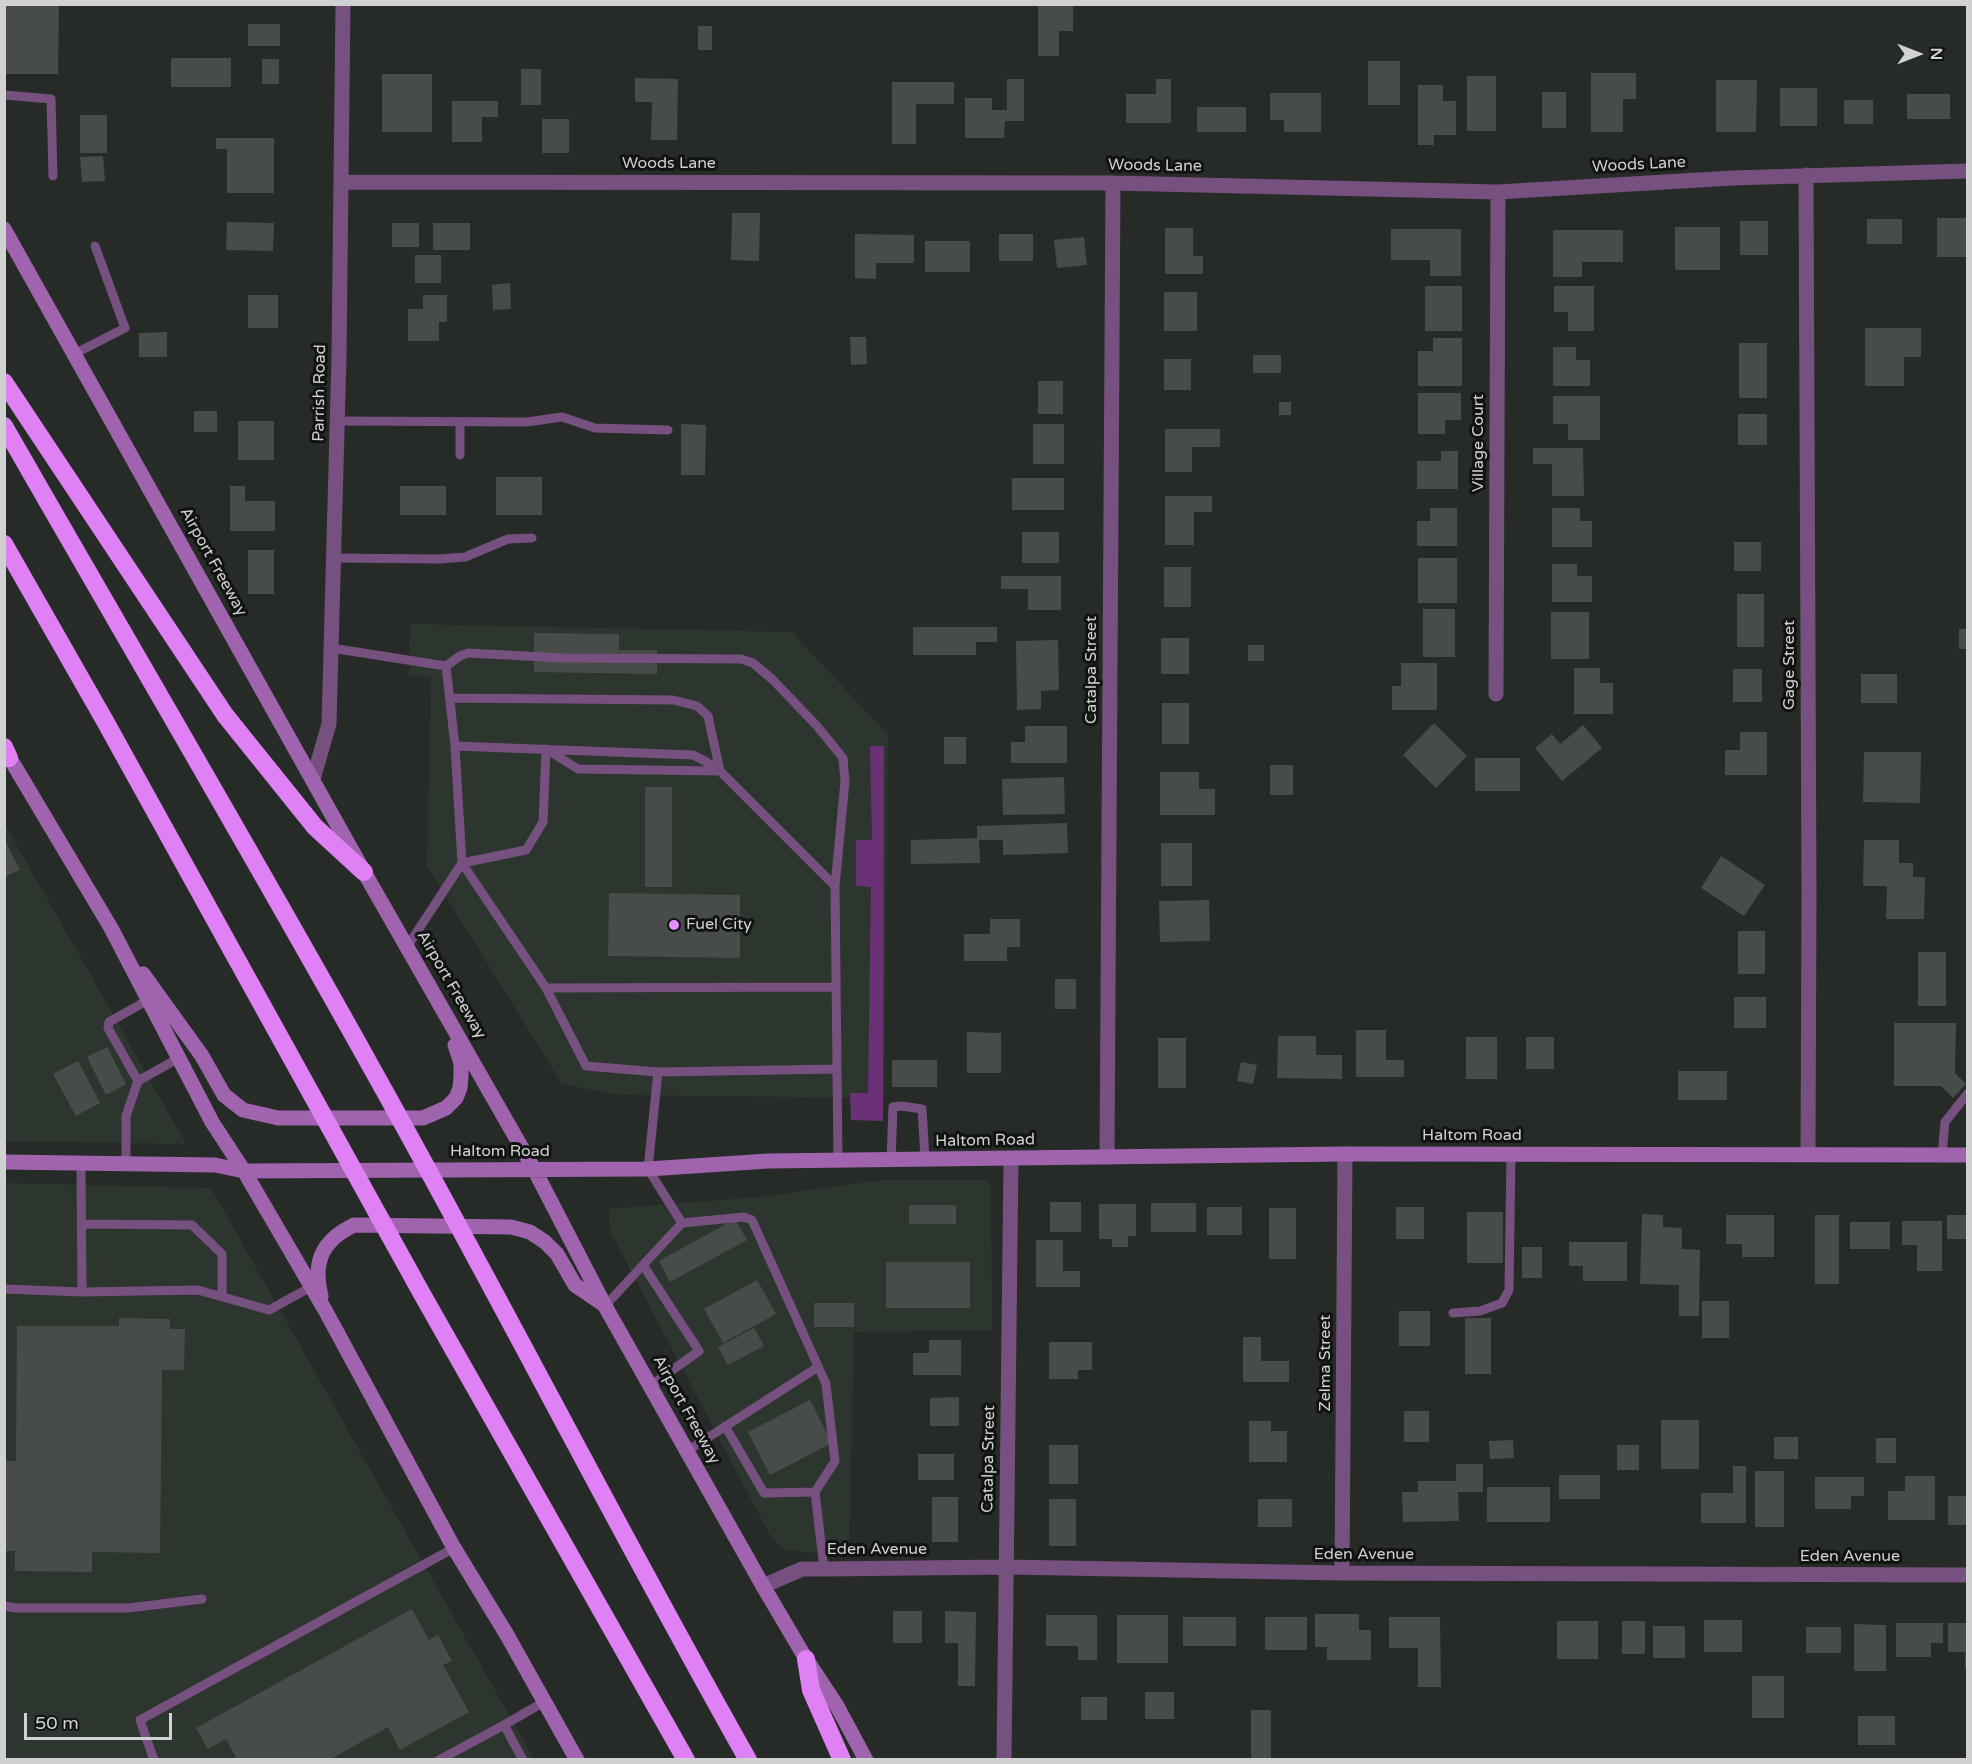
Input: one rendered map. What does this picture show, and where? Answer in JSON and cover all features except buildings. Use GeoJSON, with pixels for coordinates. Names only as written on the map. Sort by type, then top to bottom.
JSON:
{"type":"FeatureCollection","features":[{"type":"Feature","properties":{"kind":"highway"},"geometry":{"type":"LineString","coordinates":[[4,382],[225,715],[315,827],[364,872]]}},
{"type":"Feature","properties":{"kind":"highway"},"geometry":{"type":"LineString","coordinates":[[4,426],[370,1066],[499,1301],[674,1629],[748,1760]]}},
{"type":"Feature","properties":{"kind":"highway"},"geometry":{"type":"LineString","coordinates":[[4,544],[105,721],[422,1294],[686,1760]]}},
{"type":"Feature","properties":{"kind":"highway"},"geometry":{"type":"LineString","coordinates":[[806,1659],[811,1690],[842,1760]]}},
{"type":"Feature","properties":{"kind":"main road","name":"Airport Freeway"},"geometry":{"type":"LineString","coordinates":[[4,229],[364,872],[535,1171],[605,1306],[650,1386],[763,1586],[837,1706],[866,1760]]}},
{"type":"Feature","properties":{"kind":"main road"},"geometry":{"type":"LineString","coordinates":[[6,751],[111,928],[212,1122],[244,1171],[325,1310],[454,1548],[507,1635],[577,1760]]}},
{"type":"Feature","properties":{"kind":"main road"},"geometry":{"type":"LineString","coordinates":[[111,928],[202,1056],[224,1095],[243,1110],[278,1118],[423,1119],[446,1108],[456,1098],[460,1088],[461,1063],[446,1016]]}},
{"type":"Feature","properties":{"kind":"main road","name":"Haltom Road"},"geometry":{"type":"LineString","coordinates":[[4,1162],[215,1165],[244,1171],[535,1171],[648,1170],[768,1161],[1345,1154],[1968,1155]]}},
{"type":"Feature","properties":{"kind":"main road"},"geometry":{"type":"LineString","coordinates":[[325,1310],[318,1284],[317,1270],[320,1255],[329,1241],[339,1232],[354,1225],[511,1227],[530,1232],[557,1254],[575,1285],[605,1306]]}},
{"type":"Feature","properties":{"kind":"street","name":"Parrish Road"},"geometry":{"type":"LineString","coordinates":[[313,779],[329,724],[337,421],[343,4]]}},
{"type":"Feature","properties":{"kind":"street","name":"Woods Lane"},"geometry":{"type":"LineString","coordinates":[[341,182],[1113,183],[1498,192],[1806,175],[1968,171]]}},
{"type":"Feature","properties":{"kind":"street","name":"Gage Street"},"geometry":{"type":"LineString","coordinates":[[1806,175],[1808,1154]]}},
{"type":"Feature","properties":{"kind":"street","name":"Catalpa Street"},"geometry":{"type":"LineString","coordinates":[[1107,1157],[1113,183]]}},
{"type":"Feature","properties":{"kind":"street","name":"Village Court"},"geometry":{"type":"LineString","coordinates":[[1496,694],[1498,192]]}},
{"type":"Feature","properties":{"kind":"street","name":"Zelma Street"},"geometry":{"type":"LineString","coordinates":[[1342,1573],[1345,1154]]}},
{"type":"Feature","properties":{"kind":"street","name":"Catalpa Street"},"geometry":{"type":"LineString","coordinates":[[1004,1760],[1011,1159]]}},
{"type":"Feature","properties":{"kind":"street","name":"Eden Avenue"},"geometry":{"type":"LineString","coordinates":[[763,1586],[802,1569],[1006,1567],[1342,1573],[1968,1575]]}},
{"type":"Feature","properties":{"kind":"lane"},"geometry":{"type":"LineString","coordinates":[[4,95],[51,99],[54,176]]}},
{"type":"Feature","properties":{"kind":"lane"},"geometry":{"type":"LineString","coordinates":[[74,354],[125,328],[95,246]]}},
{"type":"Feature","properties":{"kind":"lane"},"geometry":{"type":"LineString","coordinates":[[337,421],[527,422],[562,417],[595,428],[668,430]]}},
{"type":"Feature","properties":{"kind":"lane"},"geometry":{"type":"LineString","coordinates":[[460,422],[460,455]]}},
{"type":"Feature","properties":{"kind":"lane"},"geometry":{"type":"LineString","coordinates":[[333,558],[439,559],[465,557],[508,538],[532,538]]}},
{"type":"Feature","properties":{"kind":"lane"},"geometry":{"type":"LineString","coordinates":[[331,648],[446,666],[468,653],[563,658],[741,659],[753,663],[773,680],[817,726],[843,758],[845,781],[835,886],[838,1160]]}},
{"type":"Feature","properties":{"kind":"lane"},"geometry":{"type":"LineString","coordinates":[[446,666],[455,746],[462,863],[546,988],[586,1066],[658,1072],[837,1070]]}},
{"type":"Feature","properties":{"kind":"lane"},"geometry":{"type":"LineString","coordinates":[[450,698],[673,700],[697,706],[708,716],[720,771]]}},
{"type":"Feature","properties":{"kind":"lane"},"geometry":{"type":"LineString","coordinates":[[455,746],[693,755],[720,771],[835,886]]}},
{"type":"Feature","properties":{"kind":"lane"},"geometry":{"type":"LineString","coordinates":[[546,750],[578,769],[720,771]]}},
{"type":"Feature","properties":{"kind":"lane"},"geometry":{"type":"LineString","coordinates":[[406,946],[462,863],[526,850],[543,822],[546,750]]}},
{"type":"Feature","properties":{"kind":"lane"},"geometry":{"type":"LineString","coordinates":[[546,988],[836,987]]}},
{"type":"Feature","properties":{"kind":"lane"},"geometry":{"type":"LineString","coordinates":[[138,1081],[108,1028],[109,1022],[148,1000]]}},
{"type":"Feature","properties":{"kind":"lane"},"geometry":{"type":"LineString","coordinates":[[126,1164],[126,1116],[138,1081],[179,1058]]}},
{"type":"Feature","properties":{"kind":"lane"},"geometry":{"type":"LineString","coordinates":[[658,1072],[648,1170],[682,1223]]}},
{"type":"Feature","properties":{"kind":"lane"},"geometry":{"type":"LineString","coordinates":[[1942,1155],[1945,1122],[1968,1093]]}},
{"type":"Feature","properties":{"kind":"lane"},"geometry":{"type":"LineString","coordinates":[[891,1160],[894,1107],[898,1106],[922,1109],[925,1160]]}},
{"type":"Feature","properties":{"kind":"lane"},"geometry":{"type":"LineString","coordinates":[[1453,1313],[1480,1311],[1502,1303],[1509,1290],[1511,1154]]}},
{"type":"Feature","properties":{"kind":"lane"},"geometry":{"type":"LineString","coordinates":[[81,1163],[82,1292]]}},
{"type":"Feature","properties":{"kind":"lane"},"geometry":{"type":"LineString","coordinates":[[605,1306],[682,1223],[744,1217],[752,1221],[826,1383],[835,1461],[815,1492],[824,1569]]}},
{"type":"Feature","properties":{"kind":"lane"},"geometry":{"type":"LineString","coordinates":[[81,1224],[192,1226],[222,1254],[222,1297]]}},
{"type":"Feature","properties":{"kind":"lane"},"geometry":{"type":"LineString","coordinates":[[643,1265],[699,1352],[650,1386]]}},
{"type":"Feature","properties":{"kind":"lane"},"geometry":{"type":"LineString","coordinates":[[4,1289],[82,1292],[198,1290],[269,1310],[311,1287]]}},
{"type":"Feature","properties":{"kind":"lane"},"geometry":{"type":"LineString","coordinates":[[687,1451],[818,1366]]}},
{"type":"Feature","properties":{"kind":"lane"},"geometry":{"type":"LineString","coordinates":[[724,1426],[765,1493],[815,1492]]}},
{"type":"Feature","properties":{"kind":"lane"},"geometry":{"type":"LineString","coordinates":[[154,1760],[140,1720],[454,1548]]}},
{"type":"Feature","properties":{"kind":"lane"},"geometry":{"type":"LineString","coordinates":[[4,1606],[129,1608],[202,1599]]}},
{"type":"Feature","properties":{"kind":"lane"},"geometry":{"type":"LineString","coordinates":[[439,1760],[544,1702]]}},
{"type":"Feature","properties":{"kind":"lane"},"geometry":{"type":"LineString","coordinates":[[504,1725],[523,1760]]}},
{"type":"Feature","properties":{"kind":"shaded area"},"geometry":{"type":"Polygon","coordinates":[[[410,624],[792,632],[888,735],[884,1098],[621,1095],[562,1084],[427,866],[431,677],[409,676],[410,624]]]}},
{"type":"Feature","properties":{"kind":"shaded area"},"geometry":{"type":"Polygon","coordinates":[[[870,746],[884,746],[883,1121],[851,1120],[850,1093],[868,1093],[871,887],[856,886],[856,840],[872,840],[870,746]]]}},
{"type":"Feature","properties":{"kind":"shaded area"},"geometry":{"type":"Polygon","coordinates":[[[4,823],[93,979],[186,1144],[5,1141],[4,823]]]}},
{"type":"Feature","properties":{"kind":"shaded area"},"geometry":{"type":"Polygon","coordinates":[[[883,1180],[984,1180],[991,1187],[992,1330],[854,1332],[849,1556],[784,1550],[772,1539],[610,1231],[609,1209],[758,1197],[883,1180]]]}},
{"type":"Feature","properties":{"kind":"shaded area"},"geometry":{"type":"Polygon","coordinates":[[[5,1183],[211,1188],[534,1759],[5,1760],[5,1183]]]}},
{"type":"Feature","properties":{"kind":"place","name":"Fuel City"},"geometry":{"type":"Point","coordinates":[674,925]}}]}
